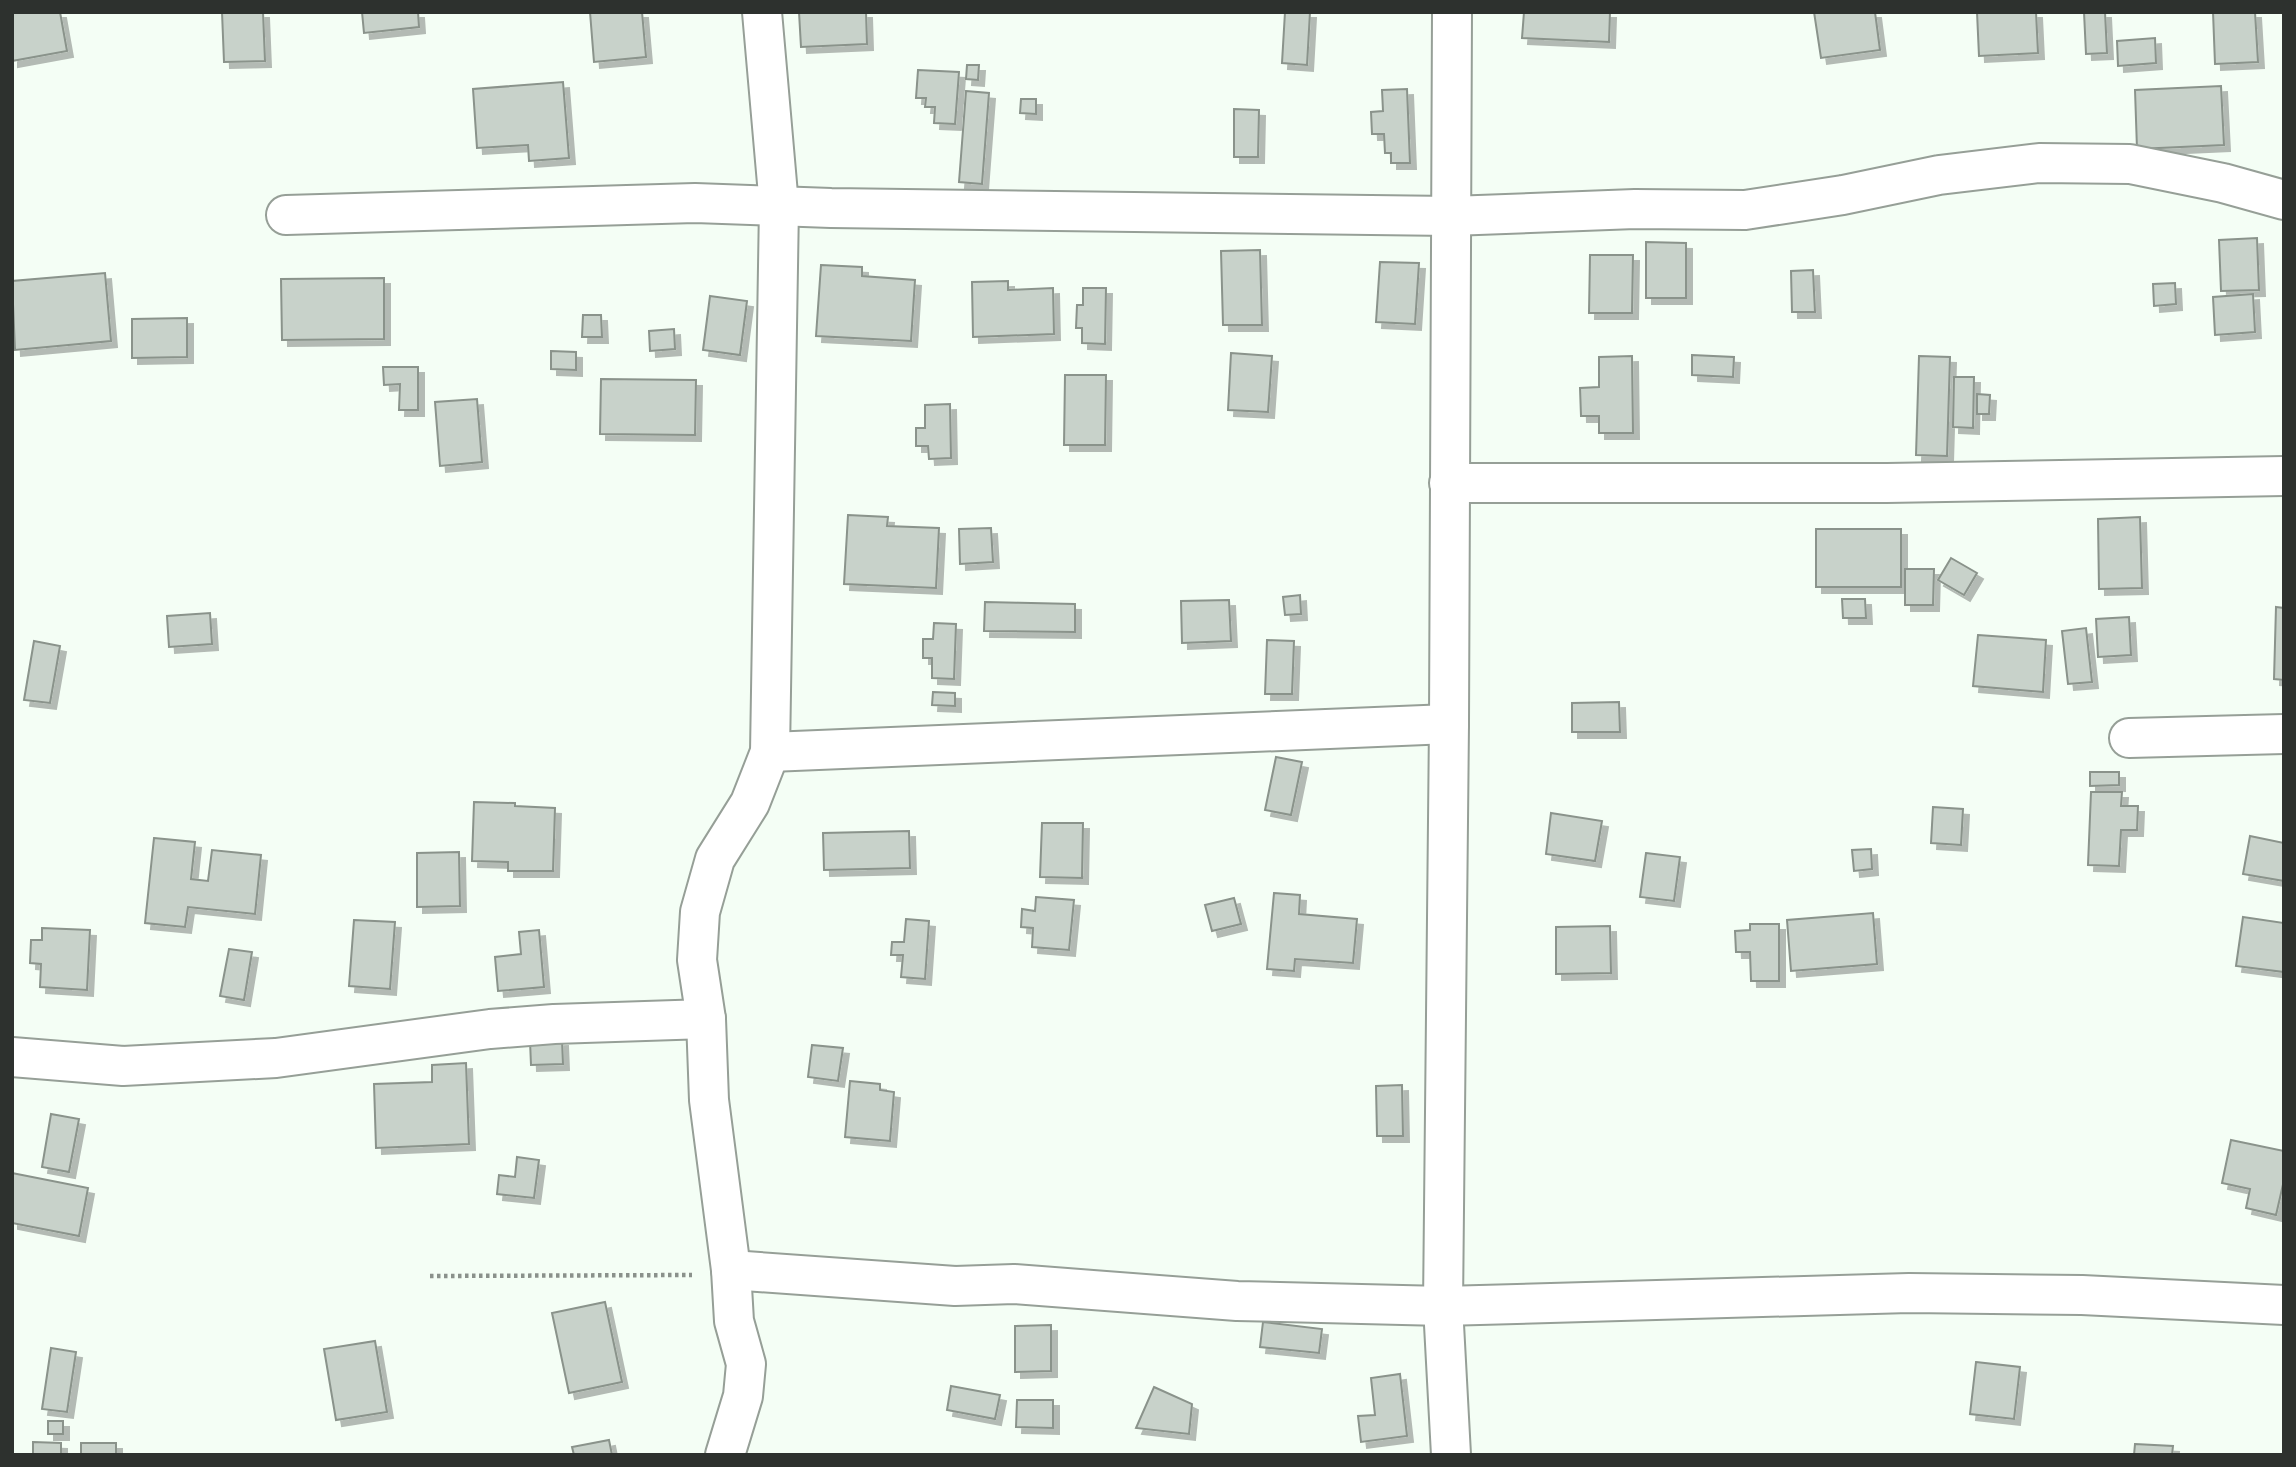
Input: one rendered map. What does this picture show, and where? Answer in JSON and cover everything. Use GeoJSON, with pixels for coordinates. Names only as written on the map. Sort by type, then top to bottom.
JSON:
{"type":"FeatureCollection","features":[{"type":"Feature","properties":{"kind":"street"},"geometry":{"type":"LineString","coordinates":[[725,1455],[743,1396],[746,1364],[734,1321],[731,1270],[709,1100],[706,1018],[697,960],[700,912],[715,859],[750,803],[770,752],[779,206],[762,12]]}},
{"type":"Feature","properties":{"kind":"street"},"geometry":{"type":"LineString","coordinates":[[1451,1455],[1443,1306],[1452,12]]}},
{"type":"Feature","properties":{"kind":"street"},"geometry":{"type":"LineString","coordinates":[[286,215],[695,203],[1451,216],[1634,209],[1745,210],[1843,195],[1939,175],[2039,163],[2130,164],[2223,183],[2284,200]]}},
{"type":"Feature","properties":{"kind":"street"},"geometry":{"type":"LineString","coordinates":[[1449,483],[1887,483],[2284,476]]}},
{"type":"Feature","properties":{"kind":"street"},"geometry":{"type":"LineString","coordinates":[[770,752],[1449,724]]}},
{"type":"Feature","properties":{"kind":"street"},"geometry":{"type":"LineString","coordinates":[[2129,738],[2284,734]]}},
{"type":"Feature","properties":{"kind":"street"},"geometry":{"type":"LineString","coordinates":[[12,1057],[123,1066],[276,1059],[490,1029],[706,1018]]}},
{"type":"Feature","properties":{"kind":"street"},"geometry":{"type":"LineString","coordinates":[[731,1270],[955,1286],[1014,1284],[1237,1301],[1443,1306],[1909,1293],[2082,1294],[2284,1305]]}},
{"type":"Feature","properties":{"kind":"path"},"geometry":{"type":"LineString","coordinates":[[430,1276],[687,1276],[731,1270]]}},
{"type":"Feature","properties":{"kind":"building"},"geometry":{"type":"Polygon","coordinates":[[[12,12],[60,12],[67,51],[12,61],[12,12]]]}},
{"type":"Feature","properties":{"kind":"building"},"geometry":{"type":"Polygon","coordinates":[[[222,12],[263,12],[265,61],[224,62],[222,12]]]}},
{"type":"Feature","properties":{"kind":"building"},"geometry":{"type":"Polygon","coordinates":[[[362,12],[418,12],[419,27],[364,33],[362,12]]]}},
{"type":"Feature","properties":{"kind":"building"},"geometry":{"type":"Polygon","coordinates":[[[590,12],[642,12],[646,57],[594,62],[590,12]]]}},
{"type":"Feature","properties":{"kind":"building"},"geometry":{"type":"Polygon","coordinates":[[[799,12],[866,12],[867,44],[801,47],[799,12]]]}},
{"type":"Feature","properties":{"kind":"building"},"geometry":{"type":"Polygon","coordinates":[[[1285,12],[1310,12],[1307,65],[1282,63],[1285,12]]]}},
{"type":"Feature","properties":{"kind":"building"},"geometry":{"type":"Polygon","coordinates":[[[1524,12],[1610,12],[1609,42],[1522,38],[1524,12]]]}},
{"type":"Feature","properties":{"kind":"building"},"geometry":{"type":"Polygon","coordinates":[[[1814,12],[1875,12],[1880,50],[1821,58],[1814,12]]]}},
{"type":"Feature","properties":{"kind":"building"},"geometry":{"type":"Polygon","coordinates":[[[1977,12],[2036,12],[2038,53],[1979,56],[1977,12]]]}},
{"type":"Feature","properties":{"kind":"building"},"geometry":{"type":"Polygon","coordinates":[[[2084,12],[2105,12],[2107,53],[2086,54],[2084,12]]]}},
{"type":"Feature","properties":{"kind":"building"},"geometry":{"type":"Polygon","coordinates":[[[2213,12],[2255,12],[2258,62],[2215,64],[2213,12]]]}},
{"type":"Feature","properties":{"kind":"building"},"geometry":{"type":"Polygon","coordinates":[[[2155,38],[2156,63],[2118,66],[2117,41],[2155,38]]]}},
{"type":"Feature","properties":{"kind":"building"},"geometry":{"type":"Polygon","coordinates":[[[967,65],[979,65],[978,80],[966,79],[967,65]]]}},
{"type":"Feature","properties":{"kind":"building"},"geometry":{"type":"Polygon","coordinates":[[[918,70],[959,72],[955,124],[934,123],[935,107],[925,107],[926,98],[916,98],[918,70]]]}},
{"type":"Feature","properties":{"kind":"building"},"geometry":{"type":"Polygon","coordinates":[[[563,82],[569,158],[529,161],[528,145],[477,148],[473,89],[563,82]]]}},
{"type":"Feature","properties":{"kind":"building"},"geometry":{"type":"Polygon","coordinates":[[[2221,86],[2224,145],[2137,149],[2135,90],[2221,86]]]}},
{"type":"Feature","properties":{"kind":"building"},"geometry":{"type":"Polygon","coordinates":[[[1407,89],[1410,163],[1391,163],[1391,153],[1385,153],[1384,134],[1372,134],[1371,112],[1383,111],[1382,90],[1407,89]]]}},
{"type":"Feature","properties":{"kind":"building"},"geometry":{"type":"Polygon","coordinates":[[[966,91],[989,93],[982,184],[959,182],[966,91]]]}},
{"type":"Feature","properties":{"kind":"building"},"geometry":{"type":"Polygon","coordinates":[[[1021,99],[1036,99],[1036,114],[1020,113],[1021,99]]]}},
{"type":"Feature","properties":{"kind":"building"},"geometry":{"type":"Polygon","coordinates":[[[1234,109],[1259,110],[1258,157],[1234,157],[1234,109]]]}},
{"type":"Feature","properties":{"kind":"building"},"geometry":{"type":"Polygon","coordinates":[[[2257,238],[2259,290],[2221,291],[2219,240],[2257,238]]]}},
{"type":"Feature","properties":{"kind":"building"},"geometry":{"type":"Polygon","coordinates":[[[1646,242],[1686,243],[1686,298],[1646,298],[1646,242]]]}},
{"type":"Feature","properties":{"kind":"building"},"geometry":{"type":"Polygon","coordinates":[[[1260,250],[1262,325],[1223,325],[1221,251],[1260,250]]]}},
{"type":"Feature","properties":{"kind":"building"},"geometry":{"type":"Polygon","coordinates":[[[1590,255],[1633,255],[1632,313],[1589,313],[1590,255]]]}},
{"type":"Feature","properties":{"kind":"building"},"geometry":{"type":"Polygon","coordinates":[[[1380,262],[1419,263],[1415,324],[1376,322],[1380,262]]]}},
{"type":"Feature","properties":{"kind":"building"},"geometry":{"type":"Polygon","coordinates":[[[821,265],[862,267],[862,276],[915,280],[911,341],[816,336],[821,265]]]}},
{"type":"Feature","properties":{"kind":"building"},"geometry":{"type":"Polygon","coordinates":[[[1813,270],[1815,312],[1792,312],[1791,271],[1813,270]]]}},
{"type":"Feature","properties":{"kind":"building"},"geometry":{"type":"Polygon","coordinates":[[[105,273],[111,341],[15,350],[12,281],[105,273]]]}},
{"type":"Feature","properties":{"kind":"building"},"geometry":{"type":"Polygon","coordinates":[[[384,278],[384,339],[282,340],[281,279],[384,278]]]}},
{"type":"Feature","properties":{"kind":"building"},"geometry":{"type":"Polygon","coordinates":[[[1008,281],[1008,290],[1053,288],[1054,334],[973,337],[972,282],[1008,281]]]}},
{"type":"Feature","properties":{"kind":"building"},"geometry":{"type":"Polygon","coordinates":[[[2175,283],[2176,304],[2154,306],[2153,284],[2175,283]]]}},
{"type":"Feature","properties":{"kind":"building"},"geometry":{"type":"Polygon","coordinates":[[[1083,288],[1106,288],[1105,344],[1082,343],[1082,328],[1076,328],[1077,305],[1083,305],[1083,288]]]}},
{"type":"Feature","properties":{"kind":"building"},"geometry":{"type":"Polygon","coordinates":[[[2253,294],[2255,332],[2215,335],[2213,297],[2253,294]]]}},
{"type":"Feature","properties":{"kind":"building"},"geometry":{"type":"Polygon","coordinates":[[[710,296],[747,301],[740,355],[703,350],[710,296]]]}},
{"type":"Feature","properties":{"kind":"building"},"geometry":{"type":"Polygon","coordinates":[[[583,315],[601,315],[602,337],[582,337],[583,315]]]}},
{"type":"Feature","properties":{"kind":"building"},"geometry":{"type":"Polygon","coordinates":[[[187,318],[187,357],[132,358],[132,319],[187,318]]]}},
{"type":"Feature","properties":{"kind":"building"},"geometry":{"type":"Polygon","coordinates":[[[674,329],[675,349],[650,351],[649,331],[674,329]]]}},
{"type":"Feature","properties":{"kind":"building"},"geometry":{"type":"Polygon","coordinates":[[[551,351],[576,352],[576,370],[551,369],[551,351]]]}},
{"type":"Feature","properties":{"kind":"building"},"geometry":{"type":"Polygon","coordinates":[[[1231,353],[1272,356],[1268,412],[1228,410],[1231,353]]]}},
{"type":"Feature","properties":{"kind":"building"},"geometry":{"type":"Polygon","coordinates":[[[1692,355],[1734,357],[1733,377],[1692,375],[1692,355]]]}},
{"type":"Feature","properties":{"kind":"building"},"geometry":{"type":"Polygon","coordinates":[[[1632,356],[1633,433],[1599,433],[1599,416],[1581,416],[1580,388],[1599,387],[1599,357],[1632,356]]]}},
{"type":"Feature","properties":{"kind":"building"},"geometry":{"type":"Polygon","coordinates":[[[1919,356],[1950,357],[1947,456],[1916,455],[1919,356]]]}},
{"type":"Feature","properties":{"kind":"building"},"geometry":{"type":"Polygon","coordinates":[[[383,367],[418,367],[418,410],[399,410],[400,384],[384,385],[383,367]]]}},
{"type":"Feature","properties":{"kind":"building"},"geometry":{"type":"Polygon","coordinates":[[[1065,375],[1106,375],[1105,445],[1064,445],[1065,375]]]}},
{"type":"Feature","properties":{"kind":"building"},"geometry":{"type":"Polygon","coordinates":[[[1954,377],[1974,377],[1973,428],[1953,427],[1954,377]]]}},
{"type":"Feature","properties":{"kind":"building"},"geometry":{"type":"Polygon","coordinates":[[[601,379],[696,380],[695,435],[600,434],[601,379]]]}},
{"type":"Feature","properties":{"kind":"building"},"geometry":{"type":"Polygon","coordinates":[[[1977,394],[1990,395],[1989,414],[1977,414],[1977,394]]]}},
{"type":"Feature","properties":{"kind":"building"},"geometry":{"type":"Polygon","coordinates":[[[477,399],[482,462],[440,466],[435,402],[477,399]]]}},
{"type":"Feature","properties":{"kind":"building"},"geometry":{"type":"Polygon","coordinates":[[[950,404],[951,458],[929,459],[928,446],[916,446],[916,428],[925,428],[925,405],[950,404]]]}},
{"type":"Feature","properties":{"kind":"building"},"geometry":{"type":"Polygon","coordinates":[[[848,515],[888,517],[887,526],[939,528],[936,588],[844,584],[848,515]]]}},
{"type":"Feature","properties":{"kind":"building"},"geometry":{"type":"Polygon","coordinates":[[[2140,517],[2142,588],[2099,589],[2098,519],[2140,517]]]}},
{"type":"Feature","properties":{"kind":"building"},"geometry":{"type":"Polygon","coordinates":[[[991,528],[993,562],[960,564],[959,529],[991,528]]]}},
{"type":"Feature","properties":{"kind":"building"},"geometry":{"type":"Polygon","coordinates":[[[1816,529],[1901,529],[1901,587],[1816,587],[1816,529]]]}},
{"type":"Feature","properties":{"kind":"building"},"geometry":{"type":"Polygon","coordinates":[[[1951,558],[1977,573],[1964,595],[1938,580],[1951,558]]]}},
{"type":"Feature","properties":{"kind":"building"},"geometry":{"type":"Polygon","coordinates":[[[1905,569],[1934,569],[1933,605],[1905,605],[1905,569]]]}},
{"type":"Feature","properties":{"kind":"building"},"geometry":{"type":"Polygon","coordinates":[[[1300,595],[1301,614],[1285,615],[1283,597],[1300,595]]]}},
{"type":"Feature","properties":{"kind":"building"},"geometry":{"type":"Polygon","coordinates":[[[1842,599],[1865,599],[1866,618],[1843,618],[1842,599]]]}},
{"type":"Feature","properties":{"kind":"building"},"geometry":{"type":"Polygon","coordinates":[[[1229,600],[1231,641],[1182,643],[1181,601],[1229,600]]]}},
{"type":"Feature","properties":{"kind":"building"},"geometry":{"type":"Polygon","coordinates":[[[985,602],[1075,604],[1075,632],[984,631],[985,602]]]}},
{"type":"Feature","properties":{"kind":"building"},"geometry":{"type":"Polygon","coordinates":[[[2276,607],[2284,608],[2284,680],[2274,679],[2276,607]]]}},
{"type":"Feature","properties":{"kind":"building"},"geometry":{"type":"Polygon","coordinates":[[[210,613],[212,644],[169,647],[167,616],[210,613]]]}},
{"type":"Feature","properties":{"kind":"building"},"geometry":{"type":"Polygon","coordinates":[[[2129,617],[2131,655],[2098,657],[2096,619],[2129,617]]]}},
{"type":"Feature","properties":{"kind":"building"},"geometry":{"type":"Polygon","coordinates":[[[934,623],[956,624],[954,679],[932,678],[932,658],[923,658],[923,639],[933,639],[934,623]]]}},
{"type":"Feature","properties":{"kind":"building"},"geometry":{"type":"Polygon","coordinates":[[[2086,628],[2092,682],[2068,684],[2062,631],[2086,628]]]}},
{"type":"Feature","properties":{"kind":"building"},"geometry":{"type":"Polygon","coordinates":[[[1978,635],[2046,640],[2043,692],[1973,686],[1978,635]]]}},
{"type":"Feature","properties":{"kind":"building"},"geometry":{"type":"Polygon","coordinates":[[[1267,640],[1294,641],[1292,694],[1265,694],[1267,640]]]}},
{"type":"Feature","properties":{"kind":"building"},"geometry":{"type":"Polygon","coordinates":[[[34,641],[60,646],[50,703],[24,700],[34,641]]]}},
{"type":"Feature","properties":{"kind":"building"},"geometry":{"type":"Polygon","coordinates":[[[933,692],[955,693],[955,706],[932,705],[933,692]]]}},
{"type":"Feature","properties":{"kind":"building"},"geometry":{"type":"Polygon","coordinates":[[[1619,702],[1620,732],[1572,732],[1572,703],[1619,702]]]}},
{"type":"Feature","properties":{"kind":"building"},"geometry":{"type":"Polygon","coordinates":[[[1276,757],[1302,762],[1291,815],[1265,810],[1276,757]]]}},
{"type":"Feature","properties":{"kind":"building"},"geometry":{"type":"Polygon","coordinates":[[[2090,772],[2119,772],[2119,785],[2090,786],[2090,772]]]}},
{"type":"Feature","properties":{"kind":"building"},"geometry":{"type":"Polygon","coordinates":[[[2091,792],[2122,792],[2121,806],[2138,806],[2137,830],[2121,830],[2119,866],[2088,865],[2091,792]]]}},
{"type":"Feature","properties":{"kind":"building"},"geometry":{"type":"Polygon","coordinates":[[[474,802],[555,808],[553,871],[508,871],[508,862],[472,861],[474,802]]]}},
{"type":"Feature","properties":{"kind":"building"},"geometry":{"type":"Polygon","coordinates":[[[1933,807],[1963,809],[1961,845],[1931,843],[1933,807]]]}},
{"type":"Feature","properties":{"kind":"building"},"geometry":{"type":"Polygon","coordinates":[[[1551,813],[1602,821],[1595,861],[1546,854],[1551,813]]]}},
{"type":"Feature","properties":{"kind":"building"},"geometry":{"type":"Polygon","coordinates":[[[1042,823],[1083,823],[1082,878],[1040,877],[1042,823]]]}},
{"type":"Feature","properties":{"kind":"building"},"geometry":{"type":"Polygon","coordinates":[[[909,831],[910,868],[824,870],[823,833],[909,831]]]}},
{"type":"Feature","properties":{"kind":"building"},"geometry":{"type":"Polygon","coordinates":[[[2250,836],[2284,843],[2284,881],[2243,874],[2250,836]]]}},
{"type":"Feature","properties":{"kind":"building"},"geometry":{"type":"Polygon","coordinates":[[[154,838],[195,842],[191,879],[208,881],[212,850],[261,855],[255,914],[188,907],[185,927],[145,923],[154,838]]]}},
{"type":"Feature","properties":{"kind":"building"},"geometry":{"type":"Polygon","coordinates":[[[1871,849],[1872,869],[1854,871],[1852,850],[1871,849]]]}},
{"type":"Feature","properties":{"kind":"building"},"geometry":{"type":"Polygon","coordinates":[[[459,852],[460,906],[417,907],[417,853],[459,852]]]}},
{"type":"Feature","properties":{"kind":"building"},"geometry":{"type":"Polygon","coordinates":[[[1646,853],[1680,857],[1674,901],[1640,897],[1646,853]]]}},
{"type":"Feature","properties":{"kind":"building"},"geometry":{"type":"Polygon","coordinates":[[[1274,893],[1300,895],[1299,914],[1357,919],[1353,963],[1295,959],[1294,971],[1267,969],[1274,893]]]}},
{"type":"Feature","properties":{"kind":"building"},"geometry":{"type":"Polygon","coordinates":[[[1036,897],[1074,900],[1069,950],[1032,947],[1033,928],[1021,927],[1022,909],[1035,911],[1036,897]]]}},
{"type":"Feature","properties":{"kind":"building"},"geometry":{"type":"Polygon","coordinates":[[[1234,898],[1241,924],[1212,931],[1205,905],[1234,898]]]}},
{"type":"Feature","properties":{"kind":"building"},"geometry":{"type":"Polygon","coordinates":[[[1873,913],[1877,964],[1791,971],[1787,920],[1873,913]]]}},
{"type":"Feature","properties":{"kind":"building"},"geometry":{"type":"Polygon","coordinates":[[[2243,917],[2284,923],[2284,972],[2236,966],[2243,917]]]}},
{"type":"Feature","properties":{"kind":"building"},"geometry":{"type":"Polygon","coordinates":[[[906,919],[929,921],[925,979],[901,977],[903,955],[891,955],[892,942],[904,942],[906,919]]]}},
{"type":"Feature","properties":{"kind":"building"},"geometry":{"type":"Polygon","coordinates":[[[354,920],[395,922],[390,989],[349,986],[354,920]]]}},
{"type":"Feature","properties":{"kind":"building"},"geometry":{"type":"Polygon","coordinates":[[[1750,924],[1779,924],[1779,981],[1751,981],[1750,952],[1736,952],[1735,931],[1750,930],[1750,924]]]}},
{"type":"Feature","properties":{"kind":"building"},"geometry":{"type":"Polygon","coordinates":[[[1610,926],[1611,973],[1556,974],[1556,927],[1610,926]]]}},
{"type":"Feature","properties":{"kind":"building"},"geometry":{"type":"Polygon","coordinates":[[[42,928],[90,930],[87,990],[40,987],[41,964],[30,963],[31,940],[42,940],[42,928]]]}},
{"type":"Feature","properties":{"kind":"building"},"geometry":{"type":"Polygon","coordinates":[[[539,930],[544,987],[498,991],[495,957],[521,954],[519,932],[539,930]]]}},
{"type":"Feature","properties":{"kind":"building"},"geometry":{"type":"Polygon","coordinates":[[[229,949],[252,952],[244,1000],[220,996],[229,949]]]}},
{"type":"Feature","properties":{"kind":"building"},"geometry":{"type":"Polygon","coordinates":[[[562,1040],[563,1064],[531,1065],[530,1041],[562,1040]]]}},
{"type":"Feature","properties":{"kind":"building"},"geometry":{"type":"Polygon","coordinates":[[[812,1045],[843,1048],[838,1081],[808,1077],[812,1045]]]}},
{"type":"Feature","properties":{"kind":"building"},"geometry":{"type":"Polygon","coordinates":[[[466,1063],[469,1144],[376,1148],[374,1084],[432,1082],[432,1065],[466,1063]]]}},
{"type":"Feature","properties":{"kind":"building"},"geometry":{"type":"Polygon","coordinates":[[[850,1081],[880,1084],[880,1090],[894,1092],[890,1141],[845,1137],[850,1081]]]}},
{"type":"Feature","properties":{"kind":"building"},"geometry":{"type":"Polygon","coordinates":[[[1402,1085],[1403,1136],[1377,1136],[1376,1086],[1402,1085]]]}},
{"type":"Feature","properties":{"kind":"building"},"geometry":{"type":"Polygon","coordinates":[[[51,1114],[79,1119],[69,1172],[42,1167],[51,1114]]]}},
{"type":"Feature","properties":{"kind":"building"},"geometry":{"type":"Polygon","coordinates":[[[2231,1140],[2284,1151],[2284,1180],[2276,1215],[2246,1208],[2250,1189],[2222,1183],[2231,1140]]]}},
{"type":"Feature","properties":{"kind":"building"},"geometry":{"type":"Polygon","coordinates":[[[517,1157],[539,1160],[534,1198],[497,1194],[499,1175],[515,1177],[517,1157]]]}},
{"type":"Feature","properties":{"kind":"building"},"geometry":{"type":"Polygon","coordinates":[[[12,1173],[88,1188],[79,1236],[12,1223],[12,1173]]]}},
{"type":"Feature","properties":{"kind":"building"},"geometry":{"type":"Polygon","coordinates":[[[605,1302],[622,1382],[569,1393],[552,1313],[605,1302]]]}},
{"type":"Feature","properties":{"kind":"building"},"geometry":{"type":"Polygon","coordinates":[[[1263,1322],[1322,1329],[1319,1353],[1260,1347],[1263,1322]]]}},
{"type":"Feature","properties":{"kind":"building"},"geometry":{"type":"Polygon","coordinates":[[[1051,1325],[1051,1371],[1015,1372],[1015,1326],[1051,1325]]]}},
{"type":"Feature","properties":{"kind":"building"},"geometry":{"type":"Polygon","coordinates":[[[375,1341],[387,1412],[336,1420],[324,1349],[375,1341]]]}},
{"type":"Feature","properties":{"kind":"building"},"geometry":{"type":"Polygon","coordinates":[[[51,1348],[76,1352],[67,1412],[42,1409],[51,1348]]]}},
{"type":"Feature","properties":{"kind":"building"},"geometry":{"type":"Polygon","coordinates":[[[1976,1362],[2020,1367],[2014,1419],[1970,1414],[1976,1362]]]}},
{"type":"Feature","properties":{"kind":"building"},"geometry":{"type":"Polygon","coordinates":[[[1400,1374],[1407,1436],[1361,1442],[1358,1416],[1375,1415],[1371,1378],[1400,1374]]]}},
{"type":"Feature","properties":{"kind":"building"},"geometry":{"type":"Polygon","coordinates":[[[951,1386],[1000,1395],[995,1419],[947,1410],[951,1386]]]}},
{"type":"Feature","properties":{"kind":"building"},"geometry":{"type":"Polygon","coordinates":[[[1154,1387],[1192,1404],[1189,1434],[1136,1428],[1154,1387]]]}},
{"type":"Feature","properties":{"kind":"building"},"geometry":{"type":"Polygon","coordinates":[[[1017,1400],[1053,1400],[1053,1428],[1016,1427],[1017,1400]]]}},
{"type":"Feature","properties":{"kind":"building"},"geometry":{"type":"Polygon","coordinates":[[[48,1421],[63,1421],[63,1434],[48,1434],[48,1421]]]}},
{"type":"Feature","properties":{"kind":"building"},"geometry":{"type":"Polygon","coordinates":[[[609,1440],[612,1455],[574,1455],[572,1447],[609,1440]]]}},
{"type":"Feature","properties":{"kind":"building"},"geometry":{"type":"Polygon","coordinates":[[[33,1442],[61,1443],[61,1455],[33,1455],[33,1442]]]}},
{"type":"Feature","properties":{"kind":"building"},"geometry":{"type":"Polygon","coordinates":[[[81,1443],[116,1443],[116,1455],[81,1455],[81,1443]]]}},
{"type":"Feature","properties":{"kind":"building"},"geometry":{"type":"Polygon","coordinates":[[[2135,1444],[2173,1446],[2172,1455],[2134,1455],[2135,1444]]]}}]}
